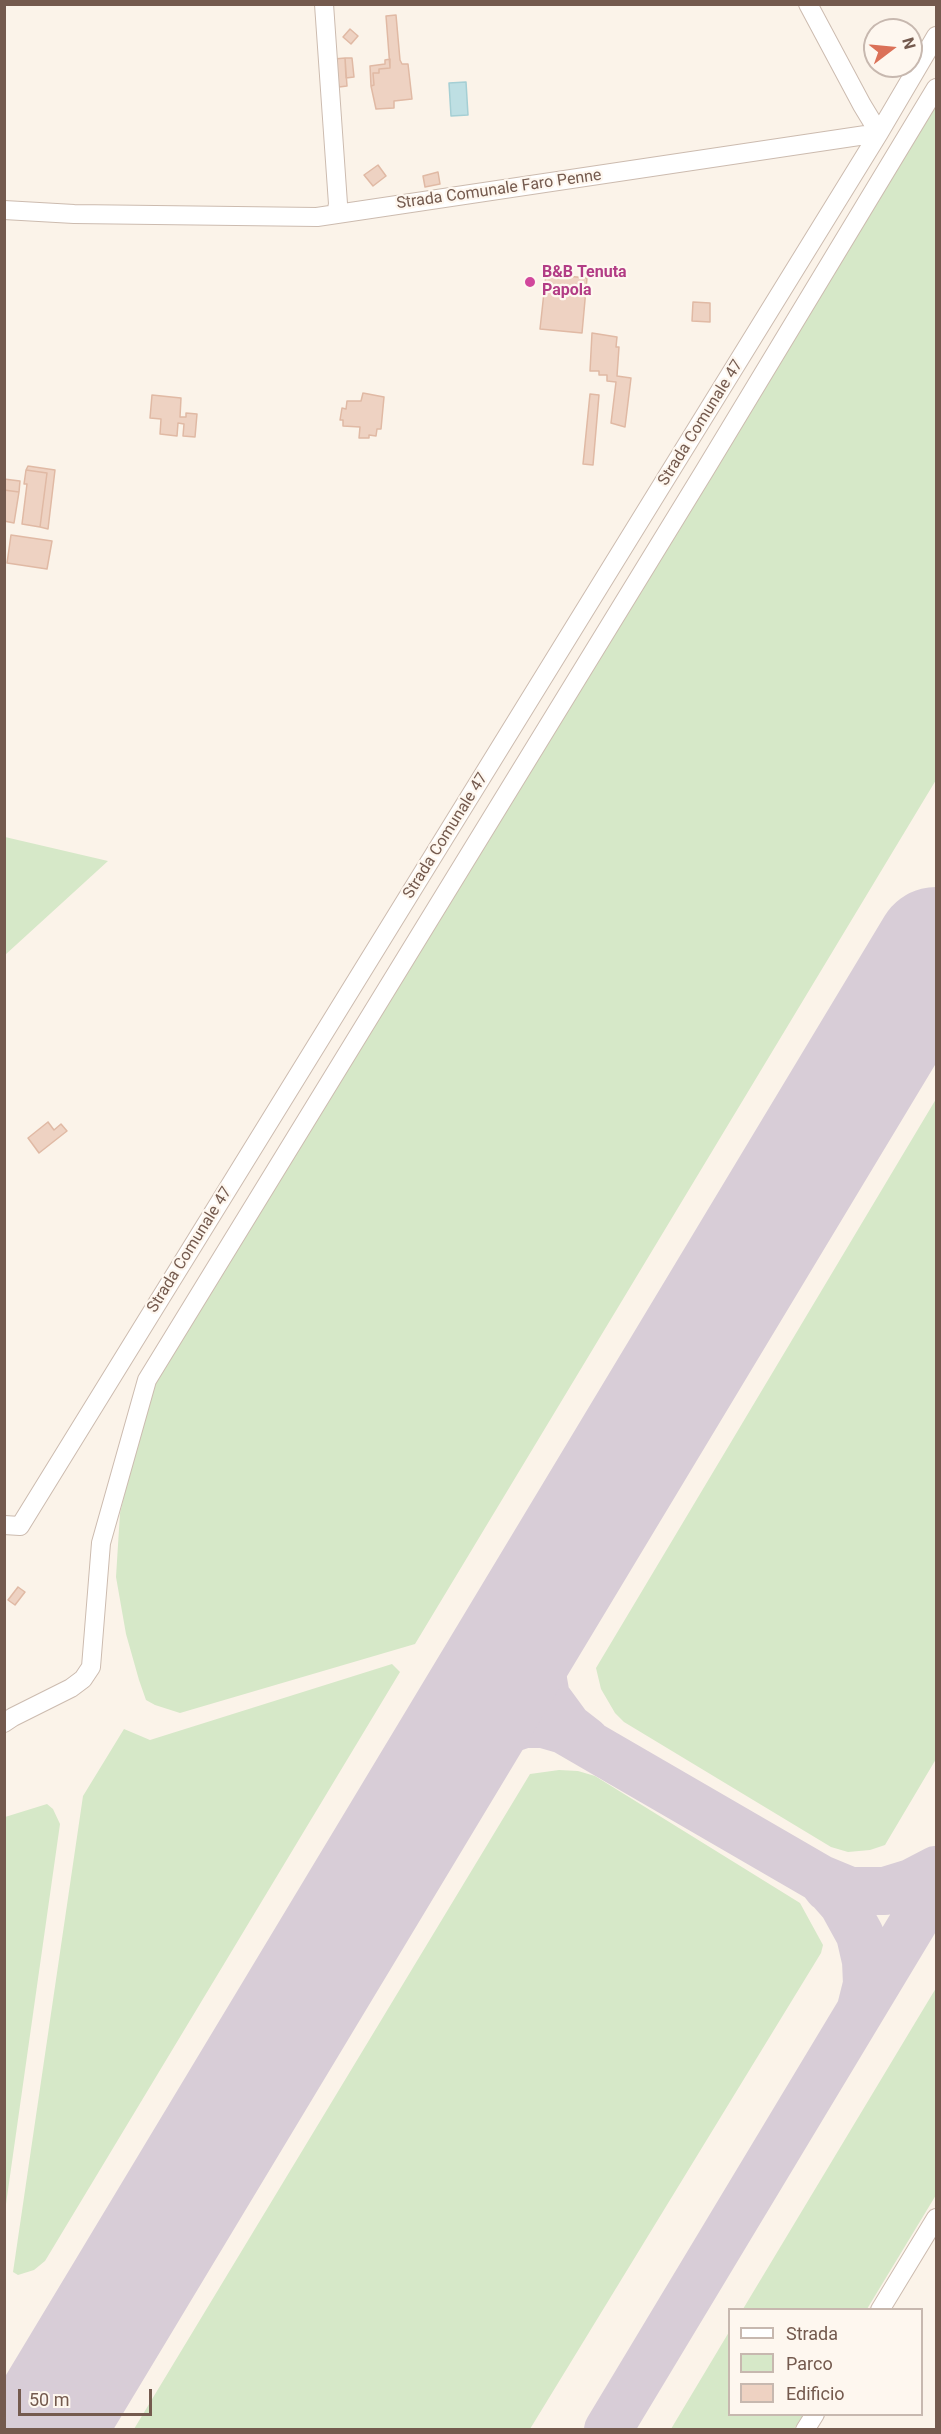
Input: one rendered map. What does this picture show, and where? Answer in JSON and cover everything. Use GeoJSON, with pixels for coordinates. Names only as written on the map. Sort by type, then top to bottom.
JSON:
{"type":"FeatureCollection","features":[{"type":"Feature","properties":{"kind":"street"},"geometry":{"type":"LineString","coordinates":[[324,4],[338,204],[336,214]]}},
{"type":"Feature","properties":{"kind":"street"},"geometry":{"type":"LineString","coordinates":[[808,4],[879,133]]}},
{"type":"Feature","properties":{"kind":"street"},"geometry":{"type":"LineString","coordinates":[[879,133],[936,36]]}},
{"type":"Feature","properties":{"kind":"street"},"geometry":{"type":"LineString","coordinates":[[4,1723],[13,1716],[71,1688],[83,1679],[91,1667],[101,1543],[147,1380],[693,490],[936,88]]}},
{"type":"Feature","properties":{"kind":"street","name":"Strada Comunale Faro Penne"},"geometry":{"type":"LineString","coordinates":[[4,210],[74,214],[317,216],[879,133]]}},
{"type":"Feature","properties":{"kind":"street","name":"Strada Comunale 47"},"geometry":{"type":"LineString","coordinates":[[4,1524],[20,1526],[879,133]]}},
{"type":"Feature","properties":{"kind":"street"},"geometry":{"type":"LineString","coordinates":[[881,2308],[936,2218]]}},
{"type":"Feature","properties":{"kind":"street"},"geometry":{"type":"LineString","coordinates":[[806,2430],[814,2416]]}},
{"type":"Feature","properties":{"kind":"green space"},"geometry":{"type":"Polygon","coordinates":[[[936,91],[936,780],[415,1644],[180,1713],[155,1705],[146,1700],[139,1680],[126,1634],[116,1577],[120,1513],[143,1419],[155,1383],[936,91]]]}},
{"type":"Feature","properties":{"kind":"green space"},"geometry":{"type":"Polygon","coordinates":[[[4,837],[108,861],[5,955],[4,837]]]}},
{"type":"Feature","properties":{"kind":"green space"},"geometry":{"type":"Polygon","coordinates":[[[936,1099],[936,1759],[885,1845],[870,1850],[848,1852],[831,1847],[624,1722],[615,1713],[601,1689],[596,1668],[936,1099]]]}},
{"type":"Feature","properties":{"kind":"green space"},"geometry":{"type":"Polygon","coordinates":[[[392,1664],[400,1672],[45,2261],[34,2270],[18,2275],[13,2272],[83,1796],[124,1729],[150,1740],[392,1664]]]}},
{"type":"Feature","properties":{"kind":"green space"},"geometry":{"type":"Polygon","coordinates":[[[559,1770],[578,1771],[595,1776],[800,1903],[823,1945],[821,1953],[530,2429],[134,2429],[530,1774],[559,1770]]]}},
{"type":"Feature","properties":{"kind":"green space"},"geometry":{"type":"Polygon","coordinates":[[[47,1804],[53,1809],[60,1824],[5,2211],[5,1817],[47,1804]]]}},
{"type":"Feature","properties":{"kind":"green space"},"geometry":{"type":"Polygon","coordinates":[[[936,1988],[936,2195],[868,2308],[744,2308],[936,1988]]]}},
{"type":"Feature","properties":{"kind":"green space"},"geometry":{"type":"Polygon","coordinates":[[[728,2334],[728,2416],[802,2416],[794,2429],[671,2429],[728,2334]]]}},
{"type":"Feature","properties":{"kind":"water"},"geometry":{"type":"Polygon","coordinates":[[[466,82],[468,115],[451,116],[449,83],[466,82]]]}},
{"type":"Feature","properties":{"kind":"building"},"geometry":{"type":"Polygon","coordinates":[[[396,15],[400,60],[402,64],[408,64],[412,99],[394,101],[394,108],[376,109],[371,86],[374,85],[373,73],[379,73],[379,69],[390,68],[386,16],[396,15]]]}},
{"type":"Feature","properties":{"kind":"building"},"geometry":{"type":"Polygon","coordinates":[[[350,29],[358,36],[351,44],[343,37],[350,29]]]}},
{"type":"Feature","properties":{"kind":"building"},"geometry":{"type":"Polygon","coordinates":[[[345,58],[352,58],[354,77],[346,78],[345,58]]]}},
{"type":"Feature","properties":{"kind":"building"},"geometry":{"type":"Polygon","coordinates":[[[345,58],[347,86],[339,87],[334,59],[345,58]]]}},
{"type":"Feature","properties":{"kind":"building"},"geometry":{"type":"Polygon","coordinates":[[[390,59],[390,68],[379,69],[379,73],[373,73],[374,85],[371,86],[370,66],[385,64],[385,60],[390,59]]]}},
{"type":"Feature","properties":{"kind":"building"},"geometry":{"type":"Polygon","coordinates":[[[378,165],[386,176],[373,186],[364,175],[378,165]]]}},
{"type":"Feature","properties":{"kind":"building"},"geometry":{"type":"Polygon","coordinates":[[[438,172],[440,184],[425,187],[423,176],[438,172]]]}},
{"type":"Feature","properties":{"kind":"building"},"geometry":{"type":"Polygon","coordinates":[[[546,274],[587,278],[582,333],[540,329],[546,274]]]}},
{"type":"Feature","properties":{"kind":"building"},"geometry":{"type":"Polygon","coordinates":[[[693,302],[710,303],[710,322],[692,321],[693,302]]]}},
{"type":"Feature","properties":{"kind":"building"},"geometry":{"type":"Polygon","coordinates":[[[592,333],[617,337],[616,347],[619,347],[617,376],[631,378],[625,427],[611,423],[616,382],[607,381],[607,375],[599,375],[599,371],[590,371],[592,333]]]}},
{"type":"Feature","properties":{"kind":"building"},"geometry":{"type":"Polygon","coordinates":[[[363,393],[384,397],[381,429],[377,429],[376,436],[369,435],[369,438],[359,438],[360,427],[343,426],[343,420],[340,420],[342,408],[346,409],[347,401],[361,401],[363,393]]]}},
{"type":"Feature","properties":{"kind":"building"},"geometry":{"type":"Polygon","coordinates":[[[590,394],[599,395],[593,465],[583,464],[590,394]]]}},
{"type":"Feature","properties":{"kind":"building"},"geometry":{"type":"Polygon","coordinates":[[[152,395],[181,398],[180,417],[186,417],[186,413],[197,414],[195,437],[183,436],[184,424],[178,423],[177,436],[160,434],[161,419],[150,418],[152,395]]]}},
{"type":"Feature","properties":{"kind":"building"},"geometry":{"type":"Polygon","coordinates":[[[28,466],[55,470],[48,529],[40,527],[47,473],[26,470],[28,466]]]}},
{"type":"Feature","properties":{"kind":"building"},"geometry":{"type":"Polygon","coordinates":[[[26,470],[47,473],[40,527],[22,524],[27,484],[24,484],[26,470]]]}},
{"type":"Feature","properties":{"kind":"building"},"geometry":{"type":"Polygon","coordinates":[[[4,479],[20,481],[19,492],[4,490],[4,479]]]}},
{"type":"Feature","properties":{"kind":"building"},"geometry":{"type":"Polygon","coordinates":[[[4,490],[19,492],[14,523],[4,521],[4,490]]]}},
{"type":"Feature","properties":{"kind":"building"},"geometry":{"type":"Polygon","coordinates":[[[11,535],[52,541],[47,569],[7,563],[11,535]]]}},
{"type":"Feature","properties":{"kind":"building"},"geometry":{"type":"Polygon","coordinates":[[[48,1122],[54,1130],[61,1124],[67,1131],[39,1153],[28,1138],[48,1122]]]}},
{"type":"Feature","properties":{"kind":"building"},"geometry":{"type":"Polygon","coordinates":[[[18,1587],[25,1592],[15,1605],[8,1600],[18,1587]]]}},
{"type":"Feature","properties":{"kind":"taxiway"},"geometry":{"type":"LineString","coordinates":[[569,1557],[545,1621],[539,1657],[546,1697],[568,1727],[586,1741]]}},
{"type":"Feature","properties":{"kind":"taxiway"},"geometry":{"type":"LineString","coordinates":[[422,1801],[456,1763],[498,1733],[524,1724],[543,1724],[564,1730],[821,1879],[843,1904],[860,1935],[866,1961],[867,1984],[861,2008]]}},
{"type":"Feature","properties":{"kind":"taxiway"},"geometry":{"type":"LineString","coordinates":[[828,1888],[821,1879],[850,1891],[885,1891],[911,1883],[936,1870]]}},
{"type":"Feature","properties":{"kind":"taxiway"},"geometry":{"type":"LineString","coordinates":[[608,2430],[936,1885]]}},
{"type":"Feature","properties":{"kind":"taxiway"},"geometry":{"type":"LineString","coordinates":[[4,2411],[30,2405],[54,2391],[78,2372]]}},
{"type":"Feature","properties":{"kind":"runway"},"geometry":{"type":"LineString","coordinates":[[43,2430],[936,947]]}},
{"type":"Feature","properties":{"kind":"place","name":"B&B Tenuta Papola"},"geometry":{"type":"Point","coordinates":[530,282]}}]}
